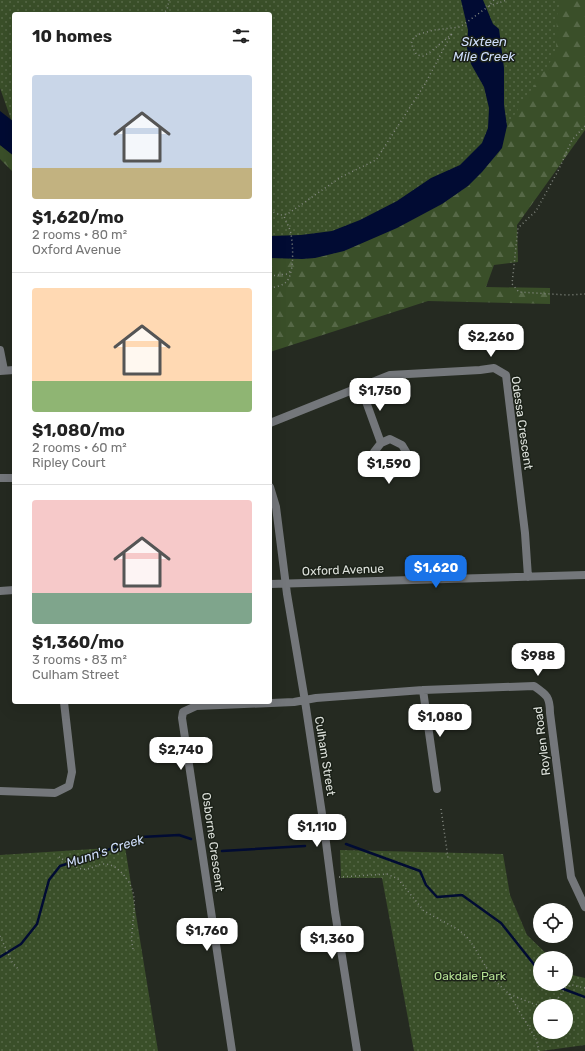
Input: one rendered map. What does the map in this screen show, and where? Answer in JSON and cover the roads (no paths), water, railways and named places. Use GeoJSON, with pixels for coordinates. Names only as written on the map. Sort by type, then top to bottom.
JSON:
{"type":"FeatureCollection","features":[{"type":"Feature","properties":{"kind":"street"},"geometry":{"type":"LineString","coordinates":[[0,350],[2,371],[12,370]]}},
{"type":"Feature","properties":{"kind":"street","name":"Odessa Crescent"},"geometry":{"type":"LineString","coordinates":[[272,422],[390,375],[494,368],[506,375],[525,533],[528,577]]}},
{"type":"Feature","properties":{"kind":"street"},"geometry":{"type":"LineString","coordinates":[[362,386],[381,442]]}},
{"type":"Feature","properties":{"kind":"street"},"geometry":{"type":"LineString","coordinates":[[390,439],[402,445],[408,456],[400,471],[388,476],[375,466],[374,452],[381,442],[390,439]]}},
{"type":"Feature","properties":{"kind":"street"},"geometry":{"type":"LineString","coordinates":[[0,478],[12,478]]}},
{"type":"Feature","properties":{"kind":"street"},"geometry":{"type":"LineString","coordinates":[[272,494],[276,507],[286,584]]}},
{"type":"Feature","properties":{"kind":"street","name":"Oxford Avenue"},"geometry":{"type":"LineString","coordinates":[[272,584],[585,575]]}},
{"type":"Feature","properties":{"kind":"street","name":"Culham Street"},"geometry":{"type":"LineString","coordinates":[[286,584],[357,1051]]}},
{"type":"Feature","properties":{"kind":"street"},"geometry":{"type":"LineString","coordinates":[[0,591],[12,590]]}},
{"type":"Feature","properties":{"kind":"street","name":"Roylen Road"},"geometry":{"type":"LineString","coordinates":[[305,701],[316,698],[423,690],[534,686],[545,693],[550,701],[550,713],[571,877],[585,907]]}},
{"type":"Feature","properties":{"kind":"street"},"geometry":{"type":"LineString","coordinates":[[423,690],[437,789]]}},
{"type":"Feature","properties":{"kind":"street","name":"Osborne Crescent"},"geometry":{"type":"LineString","coordinates":[[272,703],[305,701]]}},
{"type":"Feature","properties":{"kind":"street"},"geometry":{"type":"LineString","coordinates":[[0,791],[55,793],[69,786],[72,772],[64,704]]}},
{"type":"Feature","properties":{"kind":"street","name":"Osborne Crescent"},"geometry":{"type":"LineString","coordinates":[[232,1051],[182,718],[183,712],[196,706],[240,704]]}},
{"type":"Feature","properties":{"kind":"water","name":"Sixteen Mile Creek"},"geometry":{"type":"Polygon","coordinates":[[[461,0],[483,0],[493,24],[499,29],[504,68],[504,105],[507,126],[502,148],[482,172],[468,186],[442,204],[397,228],[344,251],[315,258],[272,258],[272,236],[301,235],[332,231],[360,220],[397,201],[431,178],[460,165],[482,143],[488,128],[489,108],[484,87],[471,64],[467,48],[468,30],[461,0]]]}},
{"type":"Feature","properties":{"kind":"water"},"geometry":{"type":"Polygon","coordinates":[[[0,111],[12,120],[12,154],[0,145],[0,111]]]}},
{"type":"Feature","properties":{"kind":"waterway","name":"Munn's Creek"},"geometry":{"type":"LineString","coordinates":[[0,957],[21,944],[37,924],[49,880],[60,866],[92,856],[141,837],[179,835],[191,839]]}},
{"type":"Feature","properties":{"kind":"waterway","name":"Munn's Creek"},"geometry":{"type":"LineString","coordinates":[[346,844],[420,871],[426,885],[437,897],[462,895],[501,923],[533,963]]}},
{"type":"Feature","properties":{"kind":"waterway","name":"Munn's Creek"},"geometry":{"type":"LineString","coordinates":[[222,851],[305,846]]}},
{"type":"Feature","properties":{"kind":"waterway","name":"Munn's Creek"},"geometry":{"type":"LineString","coordinates":[[569,991],[585,997]]}},
{"type":"Feature","properties":{"kind":"park label","name":"Oakdale Park"},"geometry":{"type":"Point","coordinates":[470,976]}}]}
